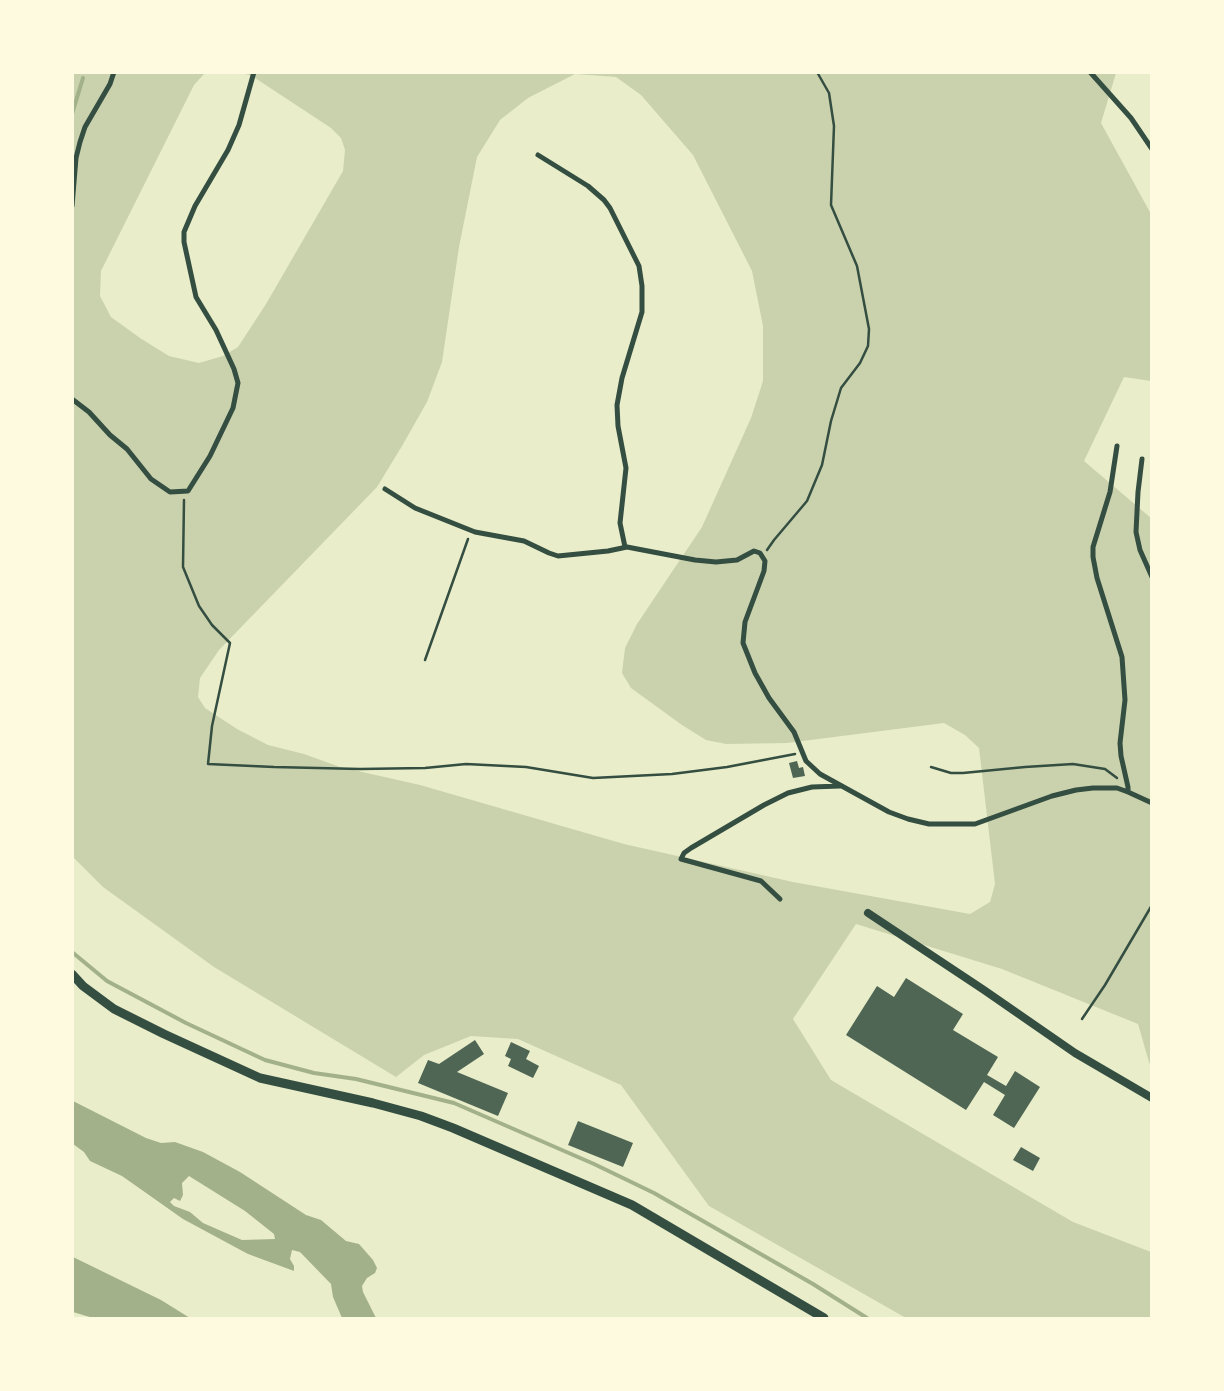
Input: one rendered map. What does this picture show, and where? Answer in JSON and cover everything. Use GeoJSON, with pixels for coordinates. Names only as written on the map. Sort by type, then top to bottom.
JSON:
{"type":"FeatureCollection","features":[{"type":"Feature","properties":{"kind":"main road"},"geometry":{"type":"LineString","coordinates":[[72,974],[84,986],[114,1009],[260,1078],[373,1103],[421,1116],[453,1128],[632,1206],[824,1318]]}},
{"type":"Feature","properties":{"kind":"street"},"geometry":{"type":"LineString","coordinates":[[72,206],[76,158],[84,127],[110,84],[114,72]]}},
{"type":"Feature","properties":{"kind":"street"},"geometry":{"type":"LineString","coordinates":[[72,399],[89,412],[110,435],[127,449],[150,479],[170,492],[188,490],[210,456],[232,408],[238,383],[234,369],[216,330],[196,297],[184,242],[184,232],[195,206],[228,150],[239,125],[254,72]]}},
{"type":"Feature","properties":{"kind":"street"},"geometry":{"type":"LineString","coordinates":[[1090,72],[1131,118],[1152,149]]}},
{"type":"Feature","properties":{"kind":"street"},"geometry":{"type":"LineString","coordinates":[[538,155],[588,186],[604,200],[610,208],[639,266],[642,286],[642,312],[622,378],[617,405],[618,426],[626,468],[620,523],[625,547]]}},
{"type":"Feature","properties":{"kind":"street"},"geometry":{"type":"LineString","coordinates":[[1117,446],[1110,492],[1093,547],[1093,557],[1097,578],[1122,657],[1125,700],[1120,743],[1128,789]]}},
{"type":"Feature","properties":{"kind":"street"},"geometry":{"type":"LineString","coordinates":[[1142,459],[1136,532],[1140,550],[1152,577]]}},
{"type":"Feature","properties":{"kind":"street"},"geometry":{"type":"LineString","coordinates":[[385,489],[415,508],[471,530],[495,537],[524,541],[558,556],[636,547],[694,560],[716,562],[737,560],[754,551],[760,553],[765,561],[764,571],[745,622],[743,643],[748,658],[769,698],[794,732],[806,762],[820,774],[889,812],[929,824],[975,824],[1052,796],[1093,788],[1128,789],[1152,803]]}},
{"type":"Feature","properties":{"kind":"street"},"geometry":{"type":"LineString","coordinates":[[780,899],[761,881],[681,858],[684,853],[692,848],[764,805],[788,793],[812,787],[841,786]]}},
{"type":"Feature","properties":{"kind":"street"},"geometry":{"type":"LineString","coordinates":[[868,914],[1007,1005],[1075,1053],[1152,1098]]}},
{"type":"Feature","properties":{"kind":"path"},"geometry":{"type":"LineString","coordinates":[[763,556],[807,501],[822,465],[831,420],[841,388],[860,363],[868,346],[869,329],[857,266],[832,205],[834,126],[829,93],[817,72]]}},
{"type":"Feature","properties":{"kind":"path"},"geometry":{"type":"LineString","coordinates":[[184,491],[183,567],[199,606],[212,625],[230,643],[212,726],[208,764],[360,769],[425,768],[466,764],[526,767],[593,778],[672,774],[727,767],[800,753]]}},
{"type":"Feature","properties":{"kind":"path"},"geometry":{"type":"LineString","coordinates":[[425,660],[471,530]]}},
{"type":"Feature","properties":{"kind":"path"},"geometry":{"type":"LineString","coordinates":[[931,767],[951,773],[963,773],[1072,764],[1105,769],[1128,789]]}},
{"type":"Feature","properties":{"kind":"path"},"geometry":{"type":"LineString","coordinates":[[1082,1019],[1152,905]]}},
{"type":"Feature","properties":{"kind":"shaded area"},"geometry":{"type":"Polygon","coordinates":[[[72,73],[205,73],[194,85],[101,271],[100,296],[111,317],[140,338],[169,356],[199,363],[223,356],[238,347],[266,304],[343,171],[345,150],[341,138],[331,128],[252,76],[242,73],[1116,73],[1101,123],[1151,214],[1151,381],[1124,377],[1084,461],[1151,518],[1151,1066],[1138,1024],[1002,969],[856,924],[793,1019],[831,1080],[1073,1222],[1151,1252],[1151,1318],[906,1318],[709,1206],[621,1085],[518,1039],[471,1036],[424,1055],[396,1077],[214,967],[103,887],[73,857],[72,73]],[[575,74],[528,98],[500,120],[477,157],[459,247],[442,362],[427,402],[377,487],[219,650],[200,678],[198,697],[205,708],[237,729],[268,745],[304,754],[340,767],[420,785],[624,844],[793,882],[970,914],[990,902],[995,884],[979,748],[965,735],[944,723],[787,743],[726,744],[706,740],[682,725],[631,688],[622,673],[625,648],[637,624],[702,527],[751,418],[763,381],[763,326],[752,271],[693,155],[641,95],[616,77],[575,74]]]}},
{"type":"Feature","properties":{"kind":"shaded area"},"geometry":{"type":"Polygon","coordinates":[[[73,1101],[146,1138],[161,1143],[175,1142],[203,1152],[240,1172],[306,1215],[321,1220],[346,1241],[359,1244],[373,1260],[377,1268],[375,1273],[367,1278],[362,1286],[376,1318],[342,1318],[333,1297],[331,1284],[300,1252],[292,1250],[290,1259],[294,1266],[294,1271],[248,1254],[183,1219],[122,1176],[90,1161],[84,1152],[73,1144],[73,1101]],[[189,1176],[182,1183],[183,1195],[180,1201],[174,1198],[170,1202],[174,1206],[190,1212],[203,1223],[242,1240],[275,1239],[274,1234],[245,1211],[189,1176]]]}},
{"type":"Feature","properties":{"kind":"shaded area"},"geometry":{"type":"Polygon","coordinates":[[[73,1257],[161,1300],[190,1318],[93,1318],[73,1312],[73,1257]]]}},
{"type":"Feature","properties":{"kind":"building"},"geometry":{"type":"Polygon","coordinates":[[[797,761],[799,768],[803,767],[805,776],[793,778],[789,763],[797,761]]]}},
{"type":"Feature","properties":{"kind":"building"},"geometry":{"type":"Polygon","coordinates":[[[906,978],[963,1014],[953,1030],[998,1057],[987,1075],[1006,1086],[1015,1071],[1040,1087],[1014,1128],[993,1115],[1005,1095],[984,1082],[966,1110],[846,1035],[877,986],[894,997],[906,978]]]}},
{"type":"Feature","properties":{"kind":"building"},"geometry":{"type":"Polygon","coordinates":[[[475,1040],[484,1054],[457,1072],[508,1093],[498,1116],[418,1083],[428,1060],[439,1064],[475,1040]]]}},
{"type":"Feature","properties":{"kind":"building"},"geometry":{"type":"Polygon","coordinates":[[[511,1042],[530,1051],[526,1059],[539,1066],[533,1078],[508,1066],[511,1059],[505,1056],[511,1042]]]}},
{"type":"Feature","properties":{"kind":"building"},"geometry":{"type":"Polygon","coordinates":[[[578,1121],[633,1143],[623,1167],[568,1145],[578,1121]]]}},
{"type":"Feature","properties":{"kind":"building"},"geometry":{"type":"Polygon","coordinates":[[[1021,1147],[1040,1158],[1033,1171],[1013,1160],[1021,1147]]]}},
{"type":"Feature","properties":{"kind":"waterway"},"geometry":{"type":"LineString","coordinates":[[72,114],[83,78]]}},
{"type":"Feature","properties":{"kind":"waterway"},"geometry":{"type":"LineString","coordinates":[[72,952],[107,981],[186,1023],[265,1060],[314,1073],[356,1079],[454,1103],[594,1164],[654,1193],[813,1284],[867,1318]]}}]}
